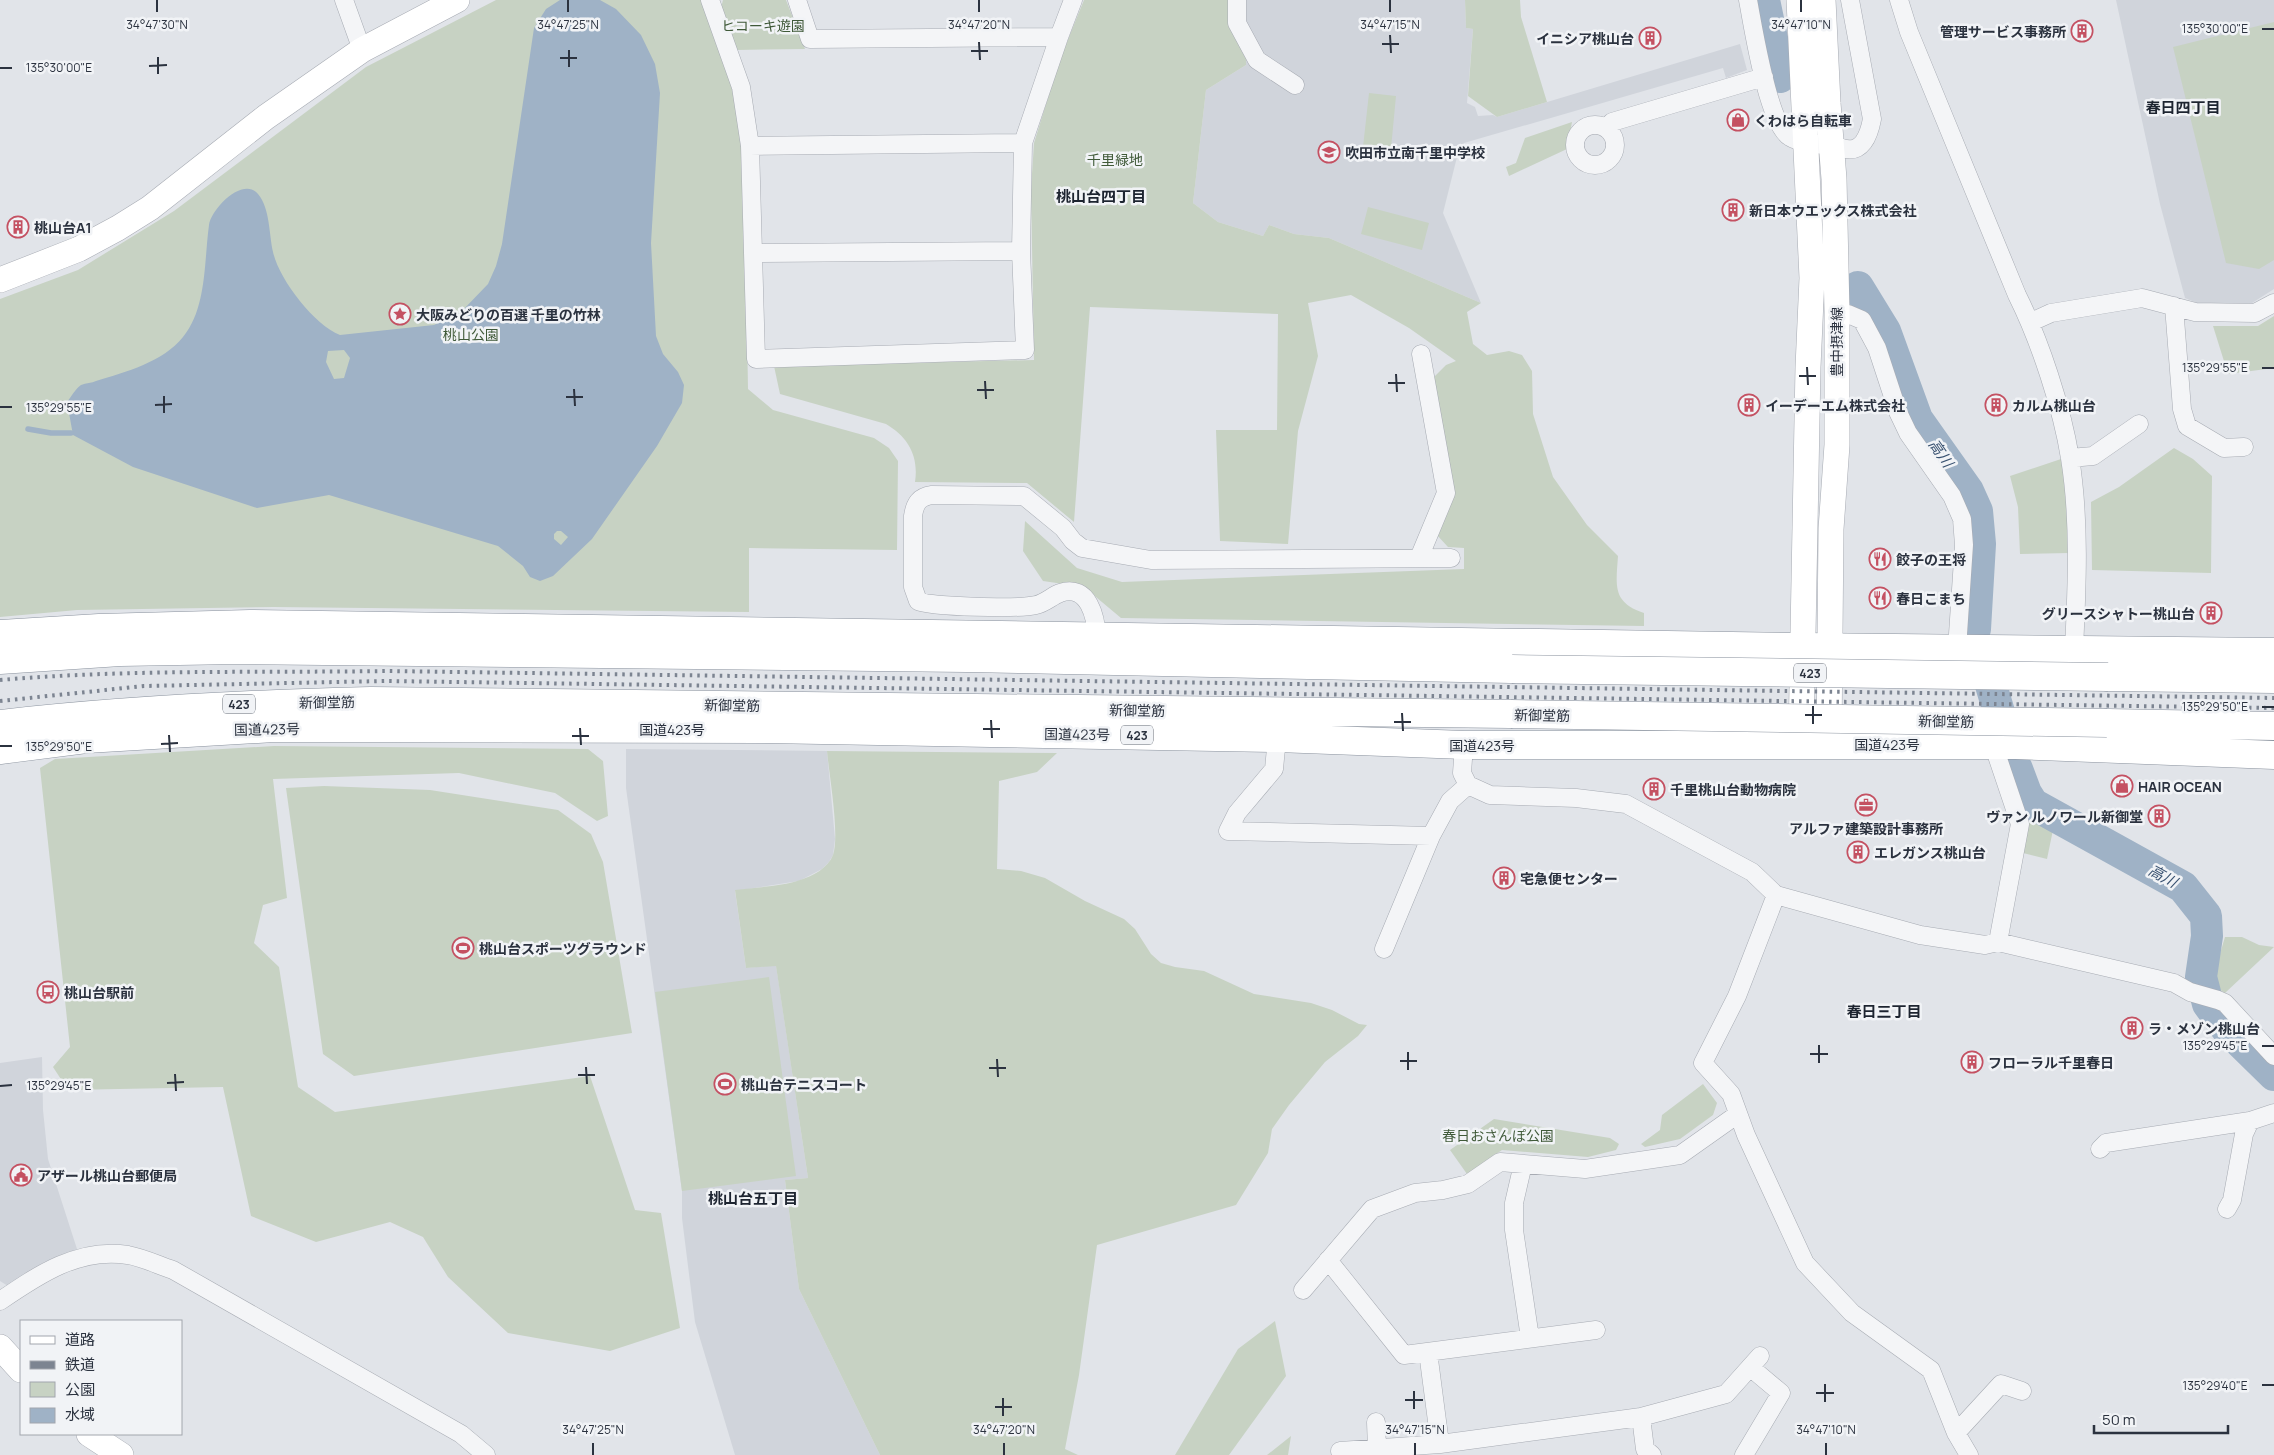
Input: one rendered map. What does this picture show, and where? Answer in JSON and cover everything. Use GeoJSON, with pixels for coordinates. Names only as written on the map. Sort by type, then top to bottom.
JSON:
{"type":"FeatureCollection","features":[{"type":"Feature","properties":{"kind":"highway","name":"423"},"geometry":{"type":"LineString","coordinates":[[0,634],[99,628],[235,624],[1097,638],[2274,652]]}},
{"type":"Feature","properties":{"kind":"highway"},"geometry":{"type":"LineString","coordinates":[[763,632],[966,658]]}},
{"type":"Feature","properties":{"kind":"highway","name":"423"},"geometry":{"type":"LineString","coordinates":[[0,660],[120,652],[238,650],[966,658],[1512,669],[2274,679]]}},
{"type":"Feature","properties":{"kind":"highway","name":"新御堂筋"},"geometry":{"type":"LineString","coordinates":[[0,724],[91,713],[237,704],[371,701],[1511,714],[2274,726]]}},
{"type":"Feature","properties":{"kind":"highway"},"geometry":{"type":"LineString","coordinates":[[765,729],[966,708]]}},
{"type":"Feature","properties":{"kind":"highway","name":"国道423号"},"geometry":{"type":"LineString","coordinates":[[0,750],[86,739],[274,728],[765,729],[1277,738],[1464,745],[1993,744],[2274,755]]}},
{"type":"Feature","properties":{"kind":"main road"},"geometry":{"type":"LineString","coordinates":[[0,280],[79,249],[135,218],[266,117],[362,50],[457,0]]}},
{"type":"Feature","properties":{"kind":"main road","name":"豊中摂津線"},"geometry":{"type":"LineString","coordinates":[[1799,0],[1812,278],[1807,387],[1816,647],[1829,745]]}},
{"type":"Feature","properties":{"kind":"main road","name":"豊中摂津線"},"geometry":{"type":"LineString","coordinates":[[1801,745],[1831,530],[1837,445],[1834,179],[1824,0]]}},
{"type":"Feature","properties":{"kind":"main road"},"geometry":{"type":"LineString","coordinates":[[0,1347],[20,1369]]}},
{"type":"Feature","properties":{"kind":"main road"},"geometry":{"type":"LineString","coordinates":[[91,1435],[121,1455]]}},
{"type":"Feature","properties":{"kind":"street"},"geometry":{"type":"LineString","coordinates":[[344,0],[362,50]]}},
{"type":"Feature","properties":{"kind":"street"},"geometry":{"type":"LineString","coordinates":[[710,0],[741,87],[750,146],[756,358],[1025,350],[1021,251],[1023,143],[1059,37],[1074,0]]}},
{"type":"Feature","properties":{"kind":"street"},"geometry":{"type":"LineString","coordinates":[[797,0],[810,39],[1059,37]]}},
{"type":"Feature","properties":{"kind":"street"},"geometry":{"type":"LineString","coordinates":[[1237,0],[1238,23],[1257,60],[1294,85]]}},
{"type":"Feature","properties":{"kind":"street"},"geometry":{"type":"LineString","coordinates":[[1748,0],[1756,50],[1778,124],[1788,137],[1806,143],[1831,145],[1847,150],[1859,147],[1869,134],[1872,119],[1850,0]]}},
{"type":"Feature","properties":{"kind":"street"},"geometry":{"type":"LineString","coordinates":[[1899,0],[1908,32],[2017,295],[2031,322],[2054,394],[2070,458],[2075,508],[2074,649]]}},
{"type":"Feature","properties":{"kind":"street"},"geometry":{"type":"LineString","coordinates":[[1606,128],[1612,122],[1764,76]]}},
{"type":"Feature","properties":{"kind":"street"},"geometry":{"type":"LineString","coordinates":[[750,146],[1023,143]]}},
{"type":"Feature","properties":{"kind":"street"},"geometry":{"type":"LineString","coordinates":[[754,253],[1021,251]]}},
{"type":"Feature","properties":{"kind":"street"},"geometry":{"type":"LineString","coordinates":[[2031,322],[2051,314],[2142,298],[2195,312],[2255,313],[2274,303]]}},
{"type":"Feature","properties":{"kind":"street"},"geometry":{"type":"LineString","coordinates":[[2174,306],[2182,409],[2187,426],[2224,448],[2244,447]]}},
{"type":"Feature","properties":{"kind":"street"},"geometry":{"type":"LineString","coordinates":[[1836,312],[1848,314],[1862,320],[1877,348],[1898,412],[1908,433],[1952,496],[1962,519],[1964,545],[1957,649]]}},
{"type":"Feature","properties":{"kind":"street"},"geometry":{"type":"LineString","coordinates":[[1419,558],[1446,494],[1421,354]]}},
{"type":"Feature","properties":{"kind":"street"},"geometry":{"type":"LineString","coordinates":[[2070,458],[2093,456],[2139,424]]}},
{"type":"Feature","properties":{"kind":"street"},"geometry":{"type":"LineString","coordinates":[[1097,638],[1095,614],[1091,606],[1084,598],[1072,592],[1060,593],[1038,605],[1032,606],[936,605],[918,601],[913,587],[914,506],[923,497],[932,495],[1024,496],[1063,528],[1073,541],[1082,548],[1151,560],[1451,558]]}},
{"type":"Feature","properties":{"kind":"street"},"geometry":{"type":"LineString","coordinates":[[1277,738],[1274,770],[1237,813],[1228,830],[1431,836]]}},
{"type":"Feature","properties":{"kind":"street"},"geometry":{"type":"LineString","coordinates":[[1993,744],[2020,824],[1998,942]]}},
{"type":"Feature","properties":{"kind":"street"},"geometry":{"type":"LineString","coordinates":[[1464,745],[1462,773],[1468,785],[1490,796],[1576,798],[1626,804],[1752,872],[1776,896],[1920,935],[1986,944],[1998,942],[2174,984],[2190,992],[2225,1003],[2274,1056]]}},
{"type":"Feature","properties":{"kind":"street"},"geometry":{"type":"LineString","coordinates":[[1384,949],[1431,836],[1450,800],[1468,785]]}},
{"type":"Feature","properties":{"kind":"street"},"geometry":{"type":"LineString","coordinates":[[1776,896],[1738,996],[1703,1063],[1731,1094],[1738,1114],[1805,1263],[1852,1313],[1931,1370],[1956,1433],[1970,1455]]}},
{"type":"Feature","properties":{"kind":"street"},"geometry":{"type":"LineString","coordinates":[[2100,1149],[2106,1143],[2250,1121],[2274,1113]]}},
{"type":"Feature","properties":{"kind":"street"},"geometry":{"type":"LineString","coordinates":[[1303,1290],[1372,1209],[1415,1192],[1442,1190],[1468,1184],[1500,1162],[1585,1169],[1680,1156],[1738,1114]]}},
{"type":"Feature","properties":{"kind":"street"},"geometry":{"type":"LineString","coordinates":[[2227,1209],[2232,1200],[2244,1134],[2250,1121]]}},
{"type":"Feature","properties":{"kind":"street"},"geometry":{"type":"LineString","coordinates":[[1523,1164],[1514,1203],[1514,1230],[1530,1338]]}},
{"type":"Feature","properties":{"kind":"street"},"geometry":{"type":"LineString","coordinates":[[0,1301],[46,1271],[80,1258],[114,1254],[141,1258],[172,1270],[452,1429],[486,1455]]}},
{"type":"Feature","properties":{"kind":"street"},"geometry":{"type":"LineString","coordinates":[[1328,1260],[1404,1355],[1596,1330]]}},
{"type":"Feature","properties":{"kind":"street"},"geometry":{"type":"LineString","coordinates":[[1428,1352],[1440,1444]]}},
{"type":"Feature","properties":{"kind":"street"},"geometry":{"type":"LineString","coordinates":[[1340,1452],[1440,1444],[1641,1417],[1726,1394],[1755,1362],[1780,1393],[1744,1455]]}},
{"type":"Feature","properties":{"kind":"street"},"geometry":{"type":"LineString","coordinates":[[1956,1433],[2001,1384],[2022,1391]]}},
{"type":"Feature","properties":{"kind":"street"},"geometry":{"type":"LineString","coordinates":[[1641,1417],[1645,1449],[1652,1455]]}},
{"type":"Feature","properties":{"kind":"street"},"geometry":{"type":"LineString","coordinates":[[1376,1422],[1378,1449]]}},
{"type":"Feature","properties":{"kind":"shaded area","name":"吹田市立南千里中学校"},"geometry":{"type":"Polygon","coordinates":[[[1232,0],[1465,0],[1466,28],[1473,29],[1467,103],[1475,107],[1478,116],[1493,115],[1497,117],[1740,44],[1747,70],[1726,78],[1723,68],[1464,143],[1464,149],[1459,149],[1443,213],[1481,303],[1329,238],[1294,234],[1269,225],[1263,236],[1218,222],[1193,203],[1206,90],[1246,65],[1246,52],[1234,37],[1232,0]]]}},
{"type":"Feature","properties":{"kind":"shaded area"},"geometry":{"type":"Polygon","coordinates":[[[2116,0],[2274,0],[2274,289],[2252,303],[2197,303],[2185,298],[2160,204],[2116,0]]]}},
{"type":"Feature","properties":{"kind":"shaded area"},"geometry":{"type":"Polygon","coordinates":[[[626,749],[827,751],[835,839],[833,855],[829,862],[822,869],[799,881],[735,891],[746,968],[776,965],[808,1178],[785,1180],[799,1289],[880,1455],[735,1455],[695,1322],[682,1218],[682,1191],[626,788],[626,749]]]}},
{"type":"Feature","properties":{"kind":"shaded area"},"geometry":{"type":"Polygon","coordinates":[[[42,1057],[43,1110],[48,1159],[77,1249],[44,1262],[8,1286],[0,1281],[0,1063],[42,1057]]]}},
{"type":"Feature","properties":{"kind":"green space","name":"桃山公園"},"geometry":{"type":"Polygon","coordinates":[[[496,0],[701,0],[735,95],[744,152],[748,389],[773,410],[874,438],[889,448],[898,461],[897,550],[749,548],[749,612],[273,607],[77,610],[0,617],[0,299],[78,270],[174,211],[366,67],[496,0]]]}},
{"type":"Feature","properties":{"kind":"green space","name":"ヒコーキ遊園"},"geometry":{"type":"Polygon","coordinates":[[[723,0],[786,0],[805,49],[736,50],[721,8],[723,0]]]}},
{"type":"Feature","properties":{"kind":"green space","name":"千里緑地"},"geometry":{"type":"Polygon","coordinates":[[[1084,0],[1232,0],[1234,37],[1246,52],[1246,65],[1206,90],[1193,203],[1218,222],[1263,236],[1269,225],[1294,234],[1329,238],[1481,303],[1467,312],[1473,344],[1487,355],[1509,351],[1522,355],[1532,371],[1533,414],[1553,477],[1587,525],[1618,556],[1618,592],[1626,604],[1644,613],[1644,626],[1121,618],[1084,587],[1043,581],[1023,551],[1025,521],[1077,568],[1122,582],[1464,569],[1464,548],[1448,547],[1436,534],[1454,491],[1434,377],[1446,365],[1456,361],[1409,328],[1351,295],[1308,303],[1318,356],[1298,431],[1288,544],[1220,541],[1216,430],[1277,430],[1278,314],[1090,307],[1074,522],[1027,483],[915,482],[915,464],[910,448],[894,429],[886,424],[780,394],[774,366],[1034,360],[1031,189],[1034,143],[1060,59],[1084,0]]]}},
{"type":"Feature","properties":{"kind":"green space"},"geometry":{"type":"Polygon","coordinates":[[[1465,0],[1520,0],[1521,17],[1547,102],[1497,117],[1468,96],[1473,29],[1466,28],[1465,0]]]}},
{"type":"Feature","properties":{"kind":"green space"},"geometry":{"type":"Polygon","coordinates":[[[2274,22],[2274,260],[2259,269],[2226,263],[2173,47],[2274,22]]]}},
{"type":"Feature","properties":{"kind":"green space"},"geometry":{"type":"Polygon","coordinates":[[[1369,93],[1396,96],[1390,159],[1362,156],[1369,93]]]}},
{"type":"Feature","properties":{"kind":"green space"},"geometry":{"type":"Polygon","coordinates":[[[1572,122],[1567,149],[1509,176],[1506,167],[1516,163],[1525,138],[1572,122]]]}},
{"type":"Feature","properties":{"kind":"green space"},"geometry":{"type":"Polygon","coordinates":[[[1368,207],[1429,223],[1422,250],[1361,234],[1368,207]]]}},
{"type":"Feature","properties":{"kind":"green space"},"geometry":{"type":"Polygon","coordinates":[[[2274,316],[2274,368],[2228,374],[2213,326],[2258,326],[2274,316]]]}},
{"type":"Feature","properties":{"kind":"green space"},"geometry":{"type":"Polygon","coordinates":[[[2174,448],[2193,459],[2212,476],[2211,573],[2092,570],[2091,502],[2119,487],[2174,448]]]}},
{"type":"Feature","properties":{"kind":"green space"},"geometry":{"type":"Polygon","coordinates":[[[2061,459],[2069,508],[2069,553],[2020,554],[2018,507],[2010,476],[2061,459]]]}},
{"type":"Feature","properties":{"kind":"green space"},"geometry":{"type":"Polygon","coordinates":[[[274,746],[588,749],[603,761],[608,816],[597,821],[555,793],[459,773],[273,779],[287,898],[263,905],[254,943],[279,967],[298,1087],[335,1112],[590,1076],[635,1210],[661,1213],[680,1328],[610,1351],[508,1333],[448,1277],[423,1237],[390,1222],[316,1242],[251,1216],[223,1087],[68,1090],[53,1067],[70,1047],[40,768],[55,759],[274,746]]]}},
{"type":"Feature","properties":{"kind":"green space"},"geometry":{"type":"Polygon","coordinates":[[[827,751],[1057,753],[1037,772],[999,781],[997,869],[1021,871],[1045,878],[1085,901],[1124,919],[1135,929],[1151,954],[1161,963],[1204,971],[1254,994],[1311,1003],[1332,1010],[1359,1024],[1367,1025],[1358,1036],[1325,1062],[1289,1105],[1272,1129],[1268,1153],[1236,1205],[1097,1245],[1079,1375],[1065,1449],[1078,1455],[880,1455],[799,1289],[785,1180],[808,1178],[776,966],[746,968],[735,890],[800,880],[819,871],[831,860],[835,846],[835,834],[827,751]]]}},
{"type":"Feature","properties":{"kind":"green space","name":"桃山台スポーツグラウンド"},"geometry":{"type":"Polygon","coordinates":[[[324,786],[430,790],[558,810],[591,834],[603,862],[632,1033],[354,1076],[323,1054],[286,788],[324,786]]]}},
{"type":"Feature","properties":{"kind":"green space"},"geometry":{"type":"Polygon","coordinates":[[[2031,813],[2054,825],[2047,859],[2023,853],[2031,813]]]}},
{"type":"Feature","properties":{"kind":"green space"},"geometry":{"type":"Polygon","coordinates":[[[2225,937],[2242,937],[2259,945],[2274,947],[2225,993],[2211,984],[2225,937]]]}},
{"type":"Feature","properties":{"kind":"green space","name":"桃山台テニスコート"},"geometry":{"type":"Polygon","coordinates":[[[769,977],[796,1176],[682,1191],[655,992],[769,977]]]}},
{"type":"Feature","properties":{"kind":"green space"},"geometry":{"type":"Polygon","coordinates":[[[1703,1084],[1717,1103],[1713,1115],[1680,1139],[1645,1147],[1641,1144],[1660,1130],[1662,1115],[1703,1084]]]}},
{"type":"Feature","properties":{"kind":"green space","name":"春日おさんぽ公園"},"geometry":{"type":"Polygon","coordinates":[[[1494,1119],[1610,1138],[1619,1144],[1616,1150],[1588,1157],[1502,1150],[1467,1174],[1450,1150],[1494,1119]]]}},
{"type":"Feature","properties":{"kind":"green space"},"geometry":{"type":"Polygon","coordinates":[[[1275,1321],[1286,1376],[1229,1455],[1175,1455],[1238,1349],[1275,1321]]]}},
{"type":"Feature","properties":{"kind":"green space"},"geometry":{"type":"Polygon","coordinates":[[[1291,1436],[1288,1455],[1267,1455],[1291,1436]]]}},
{"type":"Feature","properties":{"kind":"water"},"geometry":{"type":"Polygon","coordinates":[[[560,0],[600,0],[616,9],[641,35],[655,64],[660,93],[651,243],[656,336],[663,354],[678,372],[684,385],[682,403],[657,446],[592,539],[553,576],[540,581],[530,577],[523,566],[498,546],[329,495],[257,508],[133,467],[73,435],[67,402],[79,386],[119,374],[155,360],[175,346],[183,337],[191,325],[200,298],[211,218],[221,203],[236,192],[244,189],[252,190],[258,194],[265,206],[273,252],[282,275],[299,300],[319,322],[330,330],[340,335],[434,325],[461,312],[488,284],[496,266],[502,244],[534,28],[546,9],[560,0]],[[344,350],[328,351],[326,362],[334,379],[344,378],[350,358],[344,350]],[[557,531],[554,534],[554,539],[561,545],[568,537],[561,531],[557,531]]]}},
{"type":"Feature","properties":{"kind":"waterway","name":"高川"},"geometry":{"type":"LineString","coordinates":[[1764,0],[1780,77]]}},
{"type":"Feature","properties":{"kind":"waterway","name":"高川"},"geometry":{"type":"LineString","coordinates":[[1858,287],[1885,331],[1917,419],[1968,491],[1977,511],[1980,544],[1975,629]]}},
{"type":"Feature","properties":{"kind":"waterway"},"geometry":{"type":"LineString","coordinates":[[28,429],[51,433],[71,433]]}},
{"type":"Feature","properties":{"kind":"waterway","name":"高川"},"geometry":{"type":"LineString","coordinates":[[1985,665],[2004,729]]}},
{"type":"Feature","properties":{"kind":"waterway","name":"高川"},"geometry":{"type":"LineString","coordinates":[[2017,769],[2026,793],[2033,804],[2183,887],[2206,916],[2207,936],[2201,977],[2208,1004],[2226,1028],[2274,1075]]}},
{"type":"Feature","properties":{"kind":"railway"},"geometry":{"type":"LineString","coordinates":[[0,680],[96,674],[387,671],[2274,698]]}},
{"type":"Feature","properties":{"kind":"railway"},"geometry":{"type":"LineString","coordinates":[[0,701],[144,686],[386,681],[2274,708]]}},
{"type":"Feature","properties":{"kind":"place","name":"管理サービス事務所"},"geometry":{"type":"Point","coordinates":[2082,31]}},
{"type":"Feature","properties":{"kind":"place","name":"イニシア桃山台"},"geometry":{"type":"Point","coordinates":[1650,38]}},
{"type":"Feature","properties":{"kind":"place","name":"くわはら自転車"},"geometry":{"type":"Point","coordinates":[1738,120]}},
{"type":"Feature","properties":{"kind":"place","name":"吹田市立南千里中学校"},"geometry":{"type":"Point","coordinates":[1329,152]}},
{"type":"Feature","properties":{"kind":"place","name":"新日本ウエックス株式会社"},"geometry":{"type":"Point","coordinates":[1733,210]}},
{"type":"Feature","properties":{"kind":"place","name":"桃山台A1"},"geometry":{"type":"Point","coordinates":[18,227]}},
{"type":"Feature","properties":{"kind":"place","name":"大阪みどりの百選 千里の竹林"},"geometry":{"type":"Point","coordinates":[400,314]}},
{"type":"Feature","properties":{"kind":"place","name":"イーデーエム株式会社"},"geometry":{"type":"Point","coordinates":[1749,405]}},
{"type":"Feature","properties":{"kind":"place","name":"カルム桃山台"},"geometry":{"type":"Point","coordinates":[1996,405]}},
{"type":"Feature","properties":{"kind":"place","name":"餃子の王将"},"geometry":{"type":"Point","coordinates":[1880,559]}},
{"type":"Feature","properties":{"kind":"place","name":"春日こまち"},"geometry":{"type":"Point","coordinates":[1880,598]}},
{"type":"Feature","properties":{"kind":"place","name":"グリースシャトー桃山台"},"geometry":{"type":"Point","coordinates":[2211,613]}},
{"type":"Feature","properties":{"kind":"place","name":"HAIR OCEAN"},"geometry":{"type":"Point","coordinates":[2122,786]}},
{"type":"Feature","properties":{"kind":"place","name":"千里桃山台動物病院"},"geometry":{"type":"Point","coordinates":[1654,789]}},
{"type":"Feature","properties":{"kind":"place","name":"アルファ建築設計事務所"},"geometry":{"type":"Point","coordinates":[1866,805]}},
{"type":"Feature","properties":{"kind":"place","name":"ヴァン ルノワール新御堂"},"geometry":{"type":"Point","coordinates":[2159,816]}},
{"type":"Feature","properties":{"kind":"place","name":"エレガンス桃山台"},"geometry":{"type":"Point","coordinates":[1858,852]}},
{"type":"Feature","properties":{"kind":"place","name":"宅急便センター"},"geometry":{"type":"Point","coordinates":[1504,878]}},
{"type":"Feature","properties":{"kind":"place","name":"桃山台スポーツグラウンド"},"geometry":{"type":"Point","coordinates":[463,948]}},
{"type":"Feature","properties":{"kind":"place","name":"桃山台駅前"},"geometry":{"type":"Point","coordinates":[48,992]}},
{"type":"Feature","properties":{"kind":"place","name":"ラ・メゾン桃山台"},"geometry":{"type":"Point","coordinates":[2132,1028]}},
{"type":"Feature","properties":{"kind":"place","name":"フローラル千里春日"},"geometry":{"type":"Point","coordinates":[1972,1062]}},
{"type":"Feature","properties":{"kind":"place","name":"桃山台テニスコート"},"geometry":{"type":"Point","coordinates":[725,1084]}},
{"type":"Feature","properties":{"kind":"place","name":"アザール桃山台郵便局"},"geometry":{"type":"Point","coordinates":[21,1175]}},
{"type":"Feature","properties":{"kind":"district","name":"春日四丁目"},"geometry":{"type":"Point","coordinates":[2183,107]}},
{"type":"Feature","properties":{"kind":"district","name":"桃山台四丁目"},"geometry":{"type":"Point","coordinates":[1101,196]}},
{"type":"Feature","properties":{"kind":"district","name":"春日三丁目"},"geometry":{"type":"Point","coordinates":[1884,1011]}},
{"type":"Feature","properties":{"kind":"district","name":"桃山台五丁目"},"geometry":{"type":"Point","coordinates":[753,1198]}}]}
